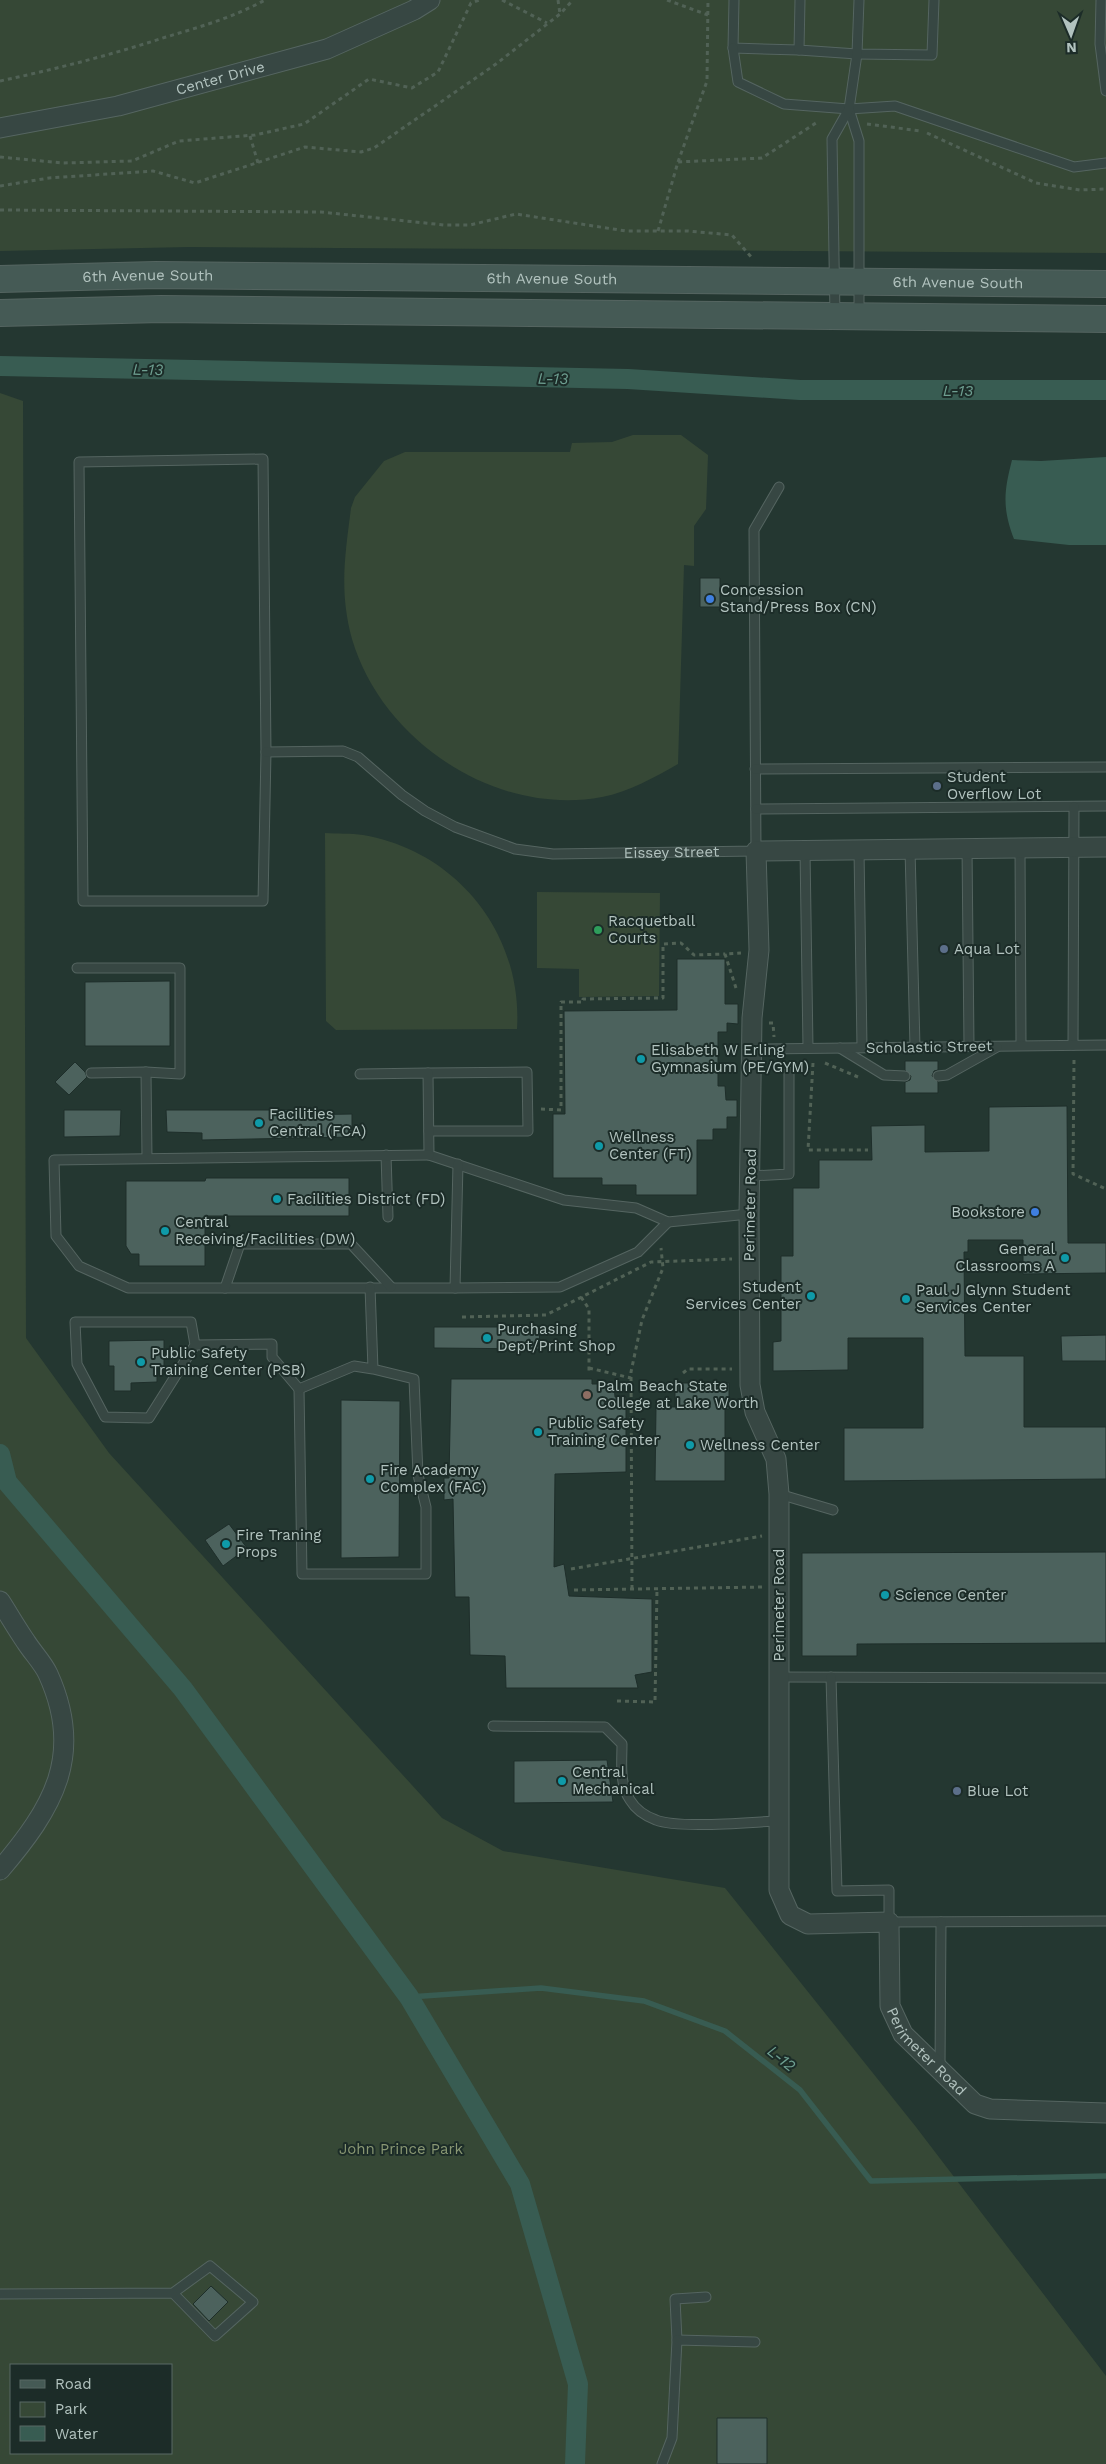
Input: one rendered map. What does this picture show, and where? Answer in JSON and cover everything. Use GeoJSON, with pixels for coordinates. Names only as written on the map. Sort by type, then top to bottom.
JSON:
{"type":"FeatureCollection","features":[{"type":"Feature","properties":{"kind":"street","name":"Center Drive"},"geometry":{"type":"LineString","coordinates":[[0,128],[118,106],[327,50],[414,10],[430,0]]}},
{"type":"Feature","properties":{"kind":"street","name":"6th Avenue South"},"geometry":{"type":"LineString","coordinates":[[0,280],[156,275],[1106,284]]}},
{"type":"Feature","properties":{"kind":"street"},"geometry":{"type":"LineString","coordinates":[[0,313],[161,309],[1106,319]]}},
{"type":"Feature","properties":{"kind":"street","name":"Eissey Street"},"geometry":{"type":"LineString","coordinates":[[756,851],[1106,847]]}},
{"type":"Feature","properties":{"kind":"street","name":"Perimeter Road"},"geometry":{"type":"LineString","coordinates":[[756,851],[759,950],[752,1018],[749,1214],[750,1385],[755,1412],[776,1459],[779,1494],[778,1822],[780,1890],[790,1914],[808,1924],[889,1922],[890,2006],[903,2034],[975,2104],[990,2109],[1106,2113]]}},
{"type":"Feature","properties":{"kind":"street"},"geometry":{"type":"LineString","coordinates":[[0,1601],[47,1672],[60,1707],[64,1734],[63,1766],[51,1796],[31,1834],[0,1870]]}},
{"type":"Feature","properties":{"kind":"lane"},"geometry":{"type":"LineString","coordinates":[[734,0],[733,48],[738,82],[784,104],[849,109],[895,106],[1074,168],[1106,163]]}},
{"type":"Feature","properties":{"kind":"lane"},"geometry":{"type":"LineString","coordinates":[[799,50],[800,0]]}},
{"type":"Feature","properties":{"kind":"lane"},"geometry":{"type":"LineString","coordinates":[[847,317],[846,282],[832,139],[849,109],[857,54],[860,0]]}},
{"type":"Feature","properties":{"kind":"lane"},"geometry":{"type":"LineString","coordinates":[[733,48],[857,54],[932,55],[934,0]]}},
{"type":"Feature","properties":{"kind":"lane"},"geometry":{"type":"LineString","coordinates":[[1101,0],[1100,44],[1106,92]]}},
{"type":"Feature","properties":{"kind":"lane"},"geometry":{"type":"LineString","coordinates":[[847,317],[846,282],[859,141],[849,109]]}},
{"type":"Feature","properties":{"kind":"lane"},"geometry":{"type":"LineString","coordinates":[[263,459],[266,752],[263,901],[83,901],[80,462],[263,459]]}},
{"type":"Feature","properties":{"kind":"lane"},"geometry":{"type":"LineString","coordinates":[[756,851],[754,530],[779,487]]}},
{"type":"Feature","properties":{"kind":"lane","name":"Eissey Street"},"geometry":{"type":"LineString","coordinates":[[266,752],[343,751],[358,757],[402,795],[425,811],[454,827],[515,849],[553,854],[756,851]]}},
{"type":"Feature","properties":{"kind":"lane"},"geometry":{"type":"LineString","coordinates":[[755,769],[1106,767]]}},
{"type":"Feature","properties":{"kind":"lane"},"geometry":{"type":"LineString","coordinates":[[756,809],[1106,806]]}},
{"type":"Feature","properties":{"kind":"lane"},"geometry":{"type":"LineString","coordinates":[[1073,1045],[1072,847],[1074,807]]}},
{"type":"Feature","properties":{"kind":"lane"},"geometry":{"type":"LineString","coordinates":[[967,848],[969,1046]]}},
{"type":"Feature","properties":{"kind":"lane"},"geometry":{"type":"LineString","coordinates":[[1020,848],[1021,1045]]}},
{"type":"Feature","properties":{"kind":"lane"},"geometry":{"type":"LineString","coordinates":[[910,849],[915,1047]]}},
{"type":"Feature","properties":{"kind":"lane"},"geometry":{"type":"LineString","coordinates":[[859,850],[862,1047]]}},
{"type":"Feature","properties":{"kind":"lane"},"geometry":{"type":"LineString","coordinates":[[805,851],[808,1048]]}},
{"type":"Feature","properties":{"kind":"lane"},"geometry":{"type":"LineString","coordinates":[[77,968],[180,968],[180,1074],[146,1072],[91,1073]]}},
{"type":"Feature","properties":{"kind":"lane","name":"Scholastic Street"},"geometry":{"type":"LineString","coordinates":[[752,1048],[1106,1044]]}},
{"type":"Feature","properties":{"kind":"lane"},"geometry":{"type":"LineString","coordinates":[[938,1076],[947,1075],[999,1046]]}},
{"type":"Feature","properties":{"kind":"lane"},"geometry":{"type":"LineString","coordinates":[[840,1048],[884,1075],[905,1076]]}},
{"type":"Feature","properties":{"kind":"lane"},"geometry":{"type":"LineString","coordinates":[[146,1072],[147,1158]]}},
{"type":"Feature","properties":{"kind":"lane"},"geometry":{"type":"LineString","coordinates":[[360,1074],[527,1072],[528,1131],[429,1131]]}},
{"type":"Feature","properties":{"kind":"lane"},"geometry":{"type":"LineString","coordinates":[[750,1176],[789,1174],[789,1072]]}},
{"type":"Feature","properties":{"kind":"lane"},"geometry":{"type":"LineString","coordinates":[[428,1074],[429,1154]]}},
{"type":"Feature","properties":{"kind":"lane"},"geometry":{"type":"LineString","coordinates":[[668,1222],[638,1252],[560,1287],[128,1288],[79,1266],[56,1236],[54,1160],[429,1154],[564,1200],[636,1208],[668,1222],[749,1214]]}},
{"type":"Feature","properties":{"kind":"lane"},"geometry":{"type":"LineString","coordinates":[[386,1155],[388,1217]]}},
{"type":"Feature","properties":{"kind":"lane"},"geometry":{"type":"LineString","coordinates":[[455,1288],[458,1164]]}},
{"type":"Feature","properties":{"kind":"lane"},"geometry":{"type":"LineString","coordinates":[[225,1288],[240,1244],[351,1244],[391,1287]]}},
{"type":"Feature","properties":{"kind":"lane"},"geometry":{"type":"LineString","coordinates":[[370,1287],[373,1369]]}},
{"type":"Feature","properties":{"kind":"lane"},"geometry":{"type":"LineString","coordinates":[[75,1322],[191,1322],[195,1345],[149,1418],[105,1417],[77,1364],[75,1322]]}},
{"type":"Feature","properties":{"kind":"lane"},"geometry":{"type":"LineString","coordinates":[[195,1345],[272,1344],[272,1357],[299,1389],[302,1574],[426,1574],[426,1507],[418,1475],[414,1379],[354,1366],[299,1389]]}},
{"type":"Feature","properties":{"kind":"lane"},"geometry":{"type":"LineString","coordinates":[[779,1494],[834,1510]]}},
{"type":"Feature","properties":{"kind":"lane"},"geometry":{"type":"LineString","coordinates":[[779,1677],[1106,1678]]}},
{"type":"Feature","properties":{"kind":"lane"},"geometry":{"type":"LineString","coordinates":[[831,1677],[837,1891],[889,1890],[889,1922],[1106,1921]]}},
{"type":"Feature","properties":{"kind":"lane"},"geometry":{"type":"LineString","coordinates":[[493,1726],[605,1727],[622,1744],[622,1779],[629,1798],[640,1812],[658,1821],[676,1823],[778,1822]]}},
{"type":"Feature","properties":{"kind":"lane"},"geometry":{"type":"LineString","coordinates":[[940,2069],[941,1922]]}},
{"type":"Feature","properties":{"kind":"lane"},"geometry":{"type":"LineString","coordinates":[[0,2294],[173,2293],[210,2266],[253,2302],[215,2336],[173,2293]]}},
{"type":"Feature","properties":{"kind":"lane"},"geometry":{"type":"LineString","coordinates":[[662,2464],[672,2438],[677,2340],[675,2299],[706,2297]]}},
{"type":"Feature","properties":{"kind":"lane"},"geometry":{"type":"LineString","coordinates":[[677,2340],[755,2342]]}},
{"type":"Feature","properties":{"kind":"path"},"geometry":{"type":"LineString","coordinates":[[0,81],[69,66],[137,46],[243,12],[265,0]]}},
{"type":"Feature","properties":{"kind":"path"},"geometry":{"type":"LineString","coordinates":[[0,157],[63,163],[132,161],[179,141],[250,136],[304,124],[369,79],[412,88],[438,72],[471,3],[480,0]]}},
{"type":"Feature","properties":{"kind":"path"},"geometry":{"type":"LineString","coordinates":[[502,0],[547,23]]}},
{"type":"Feature","properties":{"kind":"path"},"geometry":{"type":"LineString","coordinates":[[558,0],[560,14]]}},
{"type":"Feature","properties":{"kind":"path"},"geometry":{"type":"LineString","coordinates":[[0,186],[49,178],[153,171],[195,183],[306,147],[361,152],[374,148],[496,64],[560,14],[573,0]]}},
{"type":"Feature","properties":{"kind":"path"},"geometry":{"type":"LineString","coordinates":[[667,0],[708,15]]}},
{"type":"Feature","properties":{"kind":"path"},"geometry":{"type":"LineString","coordinates":[[658,231],[678,162],[707,81],[708,0]]}},
{"type":"Feature","properties":{"kind":"path"},"geometry":{"type":"LineString","coordinates":[[678,162],[762,158],[820,120]]}},
{"type":"Feature","properties":{"kind":"path"},"geometry":{"type":"LineString","coordinates":[[867,124],[921,131],[1036,183],[1080,190],[1106,189]]}},
{"type":"Feature","properties":{"kind":"path"},"geometry":{"type":"LineString","coordinates":[[250,136],[258,163]]}},
{"type":"Feature","properties":{"kind":"path"},"geometry":{"type":"LineString","coordinates":[[0,210],[321,212],[444,225],[470,225],[516,214],[626,231],[732,235],[754,260]]}},
{"type":"Feature","properties":{"kind":"path"},"geometry":{"type":"LineString","coordinates":[[528,1109],[561,1110],[561,1002],[583,1002],[583,999],[663,998],[663,944],[681,943],[694,955],[746,953]]}},
{"type":"Feature","properties":{"kind":"path"},"geometry":{"type":"LineString","coordinates":[[725,954],[737,992]]}},
{"type":"Feature","properties":{"kind":"path"},"geometry":{"type":"LineString","coordinates":[[1074,1060],[1073,1174],[1106,1189]]}},
{"type":"Feature","properties":{"kind":"path"},"geometry":{"type":"LineString","coordinates":[[803,1063],[826,1063],[859,1077]]}},
{"type":"Feature","properties":{"kind":"path"},"geometry":{"type":"LineString","coordinates":[[813,1063],[808,1150],[868,1150]]}},
{"type":"Feature","properties":{"kind":"path"},"geometry":{"type":"LineString","coordinates":[[632,1589],[631,1378],[635,1346],[642,1320],[663,1268],[660,1230]]}},
{"type":"Feature","properties":{"kind":"path"},"geometry":{"type":"LineString","coordinates":[[462,1317],[546,1315],[652,1262],[732,1258]]}},
{"type":"Feature","properties":{"kind":"path"},"geometry":{"type":"LineString","coordinates":[[571,1282],[589,1310],[589,1374]]}},
{"type":"Feature","properties":{"kind":"path"},"geometry":{"type":"LineString","coordinates":[[589,1368],[631,1378]]}},
{"type":"Feature","properties":{"kind":"path"},"geometry":{"type":"LineString","coordinates":[[683,1373],[688,1369],[733,1369]]}},
{"type":"Feature","properties":{"kind":"path"},"geometry":{"type":"LineString","coordinates":[[571,1569],[765,1535]]}},
{"type":"Feature","properties":{"kind":"path"},"geometry":{"type":"LineString","coordinates":[[574,1590],[765,1587]]}},
{"type":"Feature","properties":{"kind":"path"},"geometry":{"type":"LineString","coordinates":[[617,1701],[655,1702],[657,1589]]}},
{"type":"Feature","properties":{"kind":"green space"},"geometry":{"type":"Polygon","coordinates":[[[0,0],[1106,0],[1106,253],[189,247],[0,251],[0,0]]]}},
{"type":"Feature","properties":{"kind":"green space","name":"John Prince Park"},"geometry":{"type":"Polygon","coordinates":[[[0,393],[23,401],[26,1338],[109,1453],[442,1818],[503,1851],[725,1888],[916,2127],[1106,2376],[1106,2464],[0,2464],[0,393]]]}},
{"type":"Feature","properties":{"kind":"green space"},"geometry":{"type":"Polygon","coordinates":[[[633,435],[681,435],[708,455],[706,509],[694,526],[694,566],[684,565],[678,764],[632,788],[602,797],[562,800],[522,795],[484,783],[448,764],[416,739],[389,710],[367,676],[352,639],[344,589],[351,508],[355,497],[384,461],[405,452],[570,452],[572,443],[612,442],[633,435]]]}},
{"type":"Feature","properties":{"kind":"green space"},"geometry":{"type":"Polygon","coordinates":[[[325,833],[363,835],[397,844],[428,859],[455,878],[478,902],[496,930],[509,961],[516,994],[517,1029],[336,1030],[326,1021],[325,833]]]}},
{"type":"Feature","properties":{"kind":"green space","name":"Racquetball Courts"},"geometry":{"type":"Polygon","coordinates":[[[537,892],[660,893],[659,996],[579,997],[579,969],[537,968],[537,892]]]}},
{"type":"Feature","properties":{"kind":"water"},"geometry":{"type":"Polygon","coordinates":[[[1106,457],[1106,545],[1069,545],[1014,539],[1006,509],[1007,481],[1012,460],[1041,461],[1106,457]]]}},
{"type":"Feature","properties":{"kind":"building","name":"Concession Stand/Press Box (CN)"},"geometry":{"type":"Polygon","coordinates":[[[700,578],[720,578],[720,607],[700,607],[700,578]]]}},
{"type":"Feature","properties":{"kind":"building","name":"Elisabeth W Erling Gymnasium (PE/GYM)"},"geometry":{"type":"Polygon","coordinates":[[[677,959],[725,959],[725,1004],[738,1004],[738,1024],[727,1023],[727,1032],[718,1032],[718,1086],[725,1086],[726,1100],[737,1100],[737,1117],[727,1117],[727,1129],[713,1129],[713,1140],[697,1140],[697,1195],[636,1195],[636,1185],[602,1185],[602,1178],[553,1178],[553,1114],[565,1114],[564,1011],[677,1010],[677,959]]]}},
{"type":"Feature","properties":{"kind":"building"},"geometry":{"type":"Polygon","coordinates":[[[170,981],[170,1046],[85,1046],[85,982],[170,981]]]}},
{"type":"Feature","properties":{"kind":"building"},"geometry":{"type":"Polygon","coordinates":[[[905,1061],[938,1061],[938,1070],[934,1071],[932,1076],[938,1082],[938,1093],[905,1093],[905,1082],[910,1080],[911,1076],[905,1070],[905,1061]]]}},
{"type":"Feature","properties":{"kind":"building"},"geometry":{"type":"Polygon","coordinates":[[[75,1062],[85,1072],[87,1077],[69,1095],[55,1082],[75,1062]]]}},
{"type":"Feature","properties":{"kind":"building"},"geometry":{"type":"Polygon","coordinates":[[[1067,1106],[1068,1243],[1106,1243],[1106,1273],[1023,1274],[1023,1240],[968,1240],[968,1252],[964,1252],[965,1356],[1024,1356],[1024,1427],[1106,1427],[1106,1479],[844,1481],[844,1428],[923,1428],[923,1338],[848,1338],[848,1370],[773,1371],[773,1342],[781,1341],[781,1256],[793,1256],[793,1188],[819,1188],[819,1160],[872,1160],[871,1126],[925,1125],[925,1152],[989,1151],[989,1107],[1067,1106]]]}},
{"type":"Feature","properties":{"kind":"building"},"geometry":{"type":"Polygon","coordinates":[[[64,1110],[121,1110],[120,1136],[64,1137],[64,1110]]]}},
{"type":"Feature","properties":{"kind":"building","name":"Facilities Central (FCA)"},"geometry":{"type":"Polygon","coordinates":[[[166,1110],[293,1110],[293,1115],[352,1114],[352,1137],[202,1140],[202,1133],[167,1132],[166,1110]]]}},
{"type":"Feature","properties":{"kind":"building"},"geometry":{"type":"Polygon","coordinates":[[[206,1178],[349,1178],[349,1216],[205,1216],[205,1266],[139,1266],[139,1254],[131,1254],[126,1246],[126,1181],[205,1181],[206,1178]]]}},
{"type":"Feature","properties":{"kind":"building","name":"Purchasing Dept/Print Shop"},"geometry":{"type":"Polygon","coordinates":[[[434,1327],[539,1327],[540,1349],[434,1348],[434,1327]]]}},
{"type":"Feature","properties":{"kind":"building"},"geometry":{"type":"Polygon","coordinates":[[[1106,1335],[1106,1361],[1062,1361],[1061,1336],[1106,1335]]]}},
{"type":"Feature","properties":{"kind":"building","name":"Public Safety Training Center (PSB)"},"geometry":{"type":"Polygon","coordinates":[[[164,1340],[164,1367],[157,1367],[157,1382],[131,1383],[131,1391],[114,1391],[114,1366],[109,1366],[109,1341],[164,1340]]]}},
{"type":"Feature","properties":{"kind":"building"},"geometry":{"type":"Polygon","coordinates":[[[451,1379],[592,1379],[592,1384],[614,1384],[615,1397],[626,1397],[626,1472],[555,1474],[554,1567],[564,1564],[569,1596],[652,1599],[652,1672],[635,1675],[638,1688],[506,1688],[505,1656],[470,1655],[469,1597],[455,1597],[453,1499],[444,1500],[444,1478],[449,1478],[451,1379]]]}},
{"type":"Feature","properties":{"kind":"building","name":"Wellness Center"},"geometry":{"type":"Polygon","coordinates":[[[675,1383],[729,1383],[729,1409],[725,1409],[725,1481],[655,1481],[656,1407],[675,1407],[675,1383]]]}},
{"type":"Feature","properties":{"kind":"building","name":"Fire Academy Complex (FAC)"},"geometry":{"type":"Polygon","coordinates":[[[341,1400],[400,1401],[399,1557],[341,1558],[341,1400]]]}},
{"type":"Feature","properties":{"kind":"building","name":"Fire Traning Props"},"geometry":{"type":"Polygon","coordinates":[[[229,1524],[247,1548],[223,1566],[205,1540],[229,1524]]]}},
{"type":"Feature","properties":{"kind":"building","name":"Science Center"},"geometry":{"type":"Polygon","coordinates":[[[1106,1552],[1106,1643],[857,1644],[857,1656],[802,1656],[802,1553],[1106,1552]]]}},
{"type":"Feature","properties":{"kind":"building","name":"Central Mechanical"},"geometry":{"type":"Polygon","coordinates":[[[607,1760],[613,1802],[514,1803],[514,1761],[607,1760]]]}},
{"type":"Feature","properties":{"kind":"building"},"geometry":{"type":"Polygon","coordinates":[[[211,2286],[228,2302],[209,2321],[193,2304],[211,2286]]]}},
{"type":"Feature","properties":{"kind":"building"},"geometry":{"type":"Polygon","coordinates":[[[717,2418],[767,2418],[767,2464],[717,2464],[717,2418]]]}},
{"type":"Feature","properties":{"kind":"waterway","name":"L-13"},"geometry":{"type":"LineString","coordinates":[[0,366],[628,379],[800,390],[1106,390]]}},
{"type":"Feature","properties":{"kind":"waterway"},"geometry":{"type":"LineString","coordinates":[[0,1454],[7,1482],[183,1689],[409,1997],[520,2184],[578,2384],[575,2464]]}},
{"type":"Feature","properties":{"kind":"waterway","name":"L-12"},"geometry":{"type":"LineString","coordinates":[[409,1997],[541,1988],[644,2001],[725,2031],[800,2090],[871,2181],[1106,2176]]}},
{"type":"Feature","properties":{"kind":"place","name":"Concession Stand/Press Box (CN)"},"geometry":{"type":"Point","coordinates":[710,599]}},
{"type":"Feature","properties":{"kind":"place","name":"Student Overflow Lot"},"geometry":{"type":"Point","coordinates":[937,786]}},
{"type":"Feature","properties":{"kind":"place","name":"Racquetball Courts"},"geometry":{"type":"Point","coordinates":[598,930]}},
{"type":"Feature","properties":{"kind":"place","name":"Aqua Lot"},"geometry":{"type":"Point","coordinates":[944,949]}},
{"type":"Feature","properties":{"kind":"place","name":"Elisabeth W Erling Gymnasium (PE/GYM)"},"geometry":{"type":"Point","coordinates":[641,1059]}},
{"type":"Feature","properties":{"kind":"place","name":"Facilities Central (FCA)"},"geometry":{"type":"Point","coordinates":[259,1123]}},
{"type":"Feature","properties":{"kind":"place","name":"Wellness Center (FT)"},"geometry":{"type":"Point","coordinates":[599,1146]}},
{"type":"Feature","properties":{"kind":"place","name":"Facilities District (FD)"},"geometry":{"type":"Point","coordinates":[277,1199]}},
{"type":"Feature","properties":{"kind":"place","name":"Bookstore"},"geometry":{"type":"Point","coordinates":[1035,1212]}},
{"type":"Feature","properties":{"kind":"place","name":"Central Receiving/Facilities (DW)"},"geometry":{"type":"Point","coordinates":[165,1231]}},
{"type":"Feature","properties":{"kind":"place","name":"General Classrooms A"},"geometry":{"type":"Point","coordinates":[1065,1258]}},
{"type":"Feature","properties":{"kind":"place","name":"Student Services Center"},"geometry":{"type":"Point","coordinates":[811,1296]}},
{"type":"Feature","properties":{"kind":"place","name":"Paul J Glynn Student Services Center"},"geometry":{"type":"Point","coordinates":[906,1299]}},
{"type":"Feature","properties":{"kind":"place","name":"Purchasing Dept/Print Shop"},"geometry":{"type":"Point","coordinates":[487,1338]}},
{"type":"Feature","properties":{"kind":"place","name":"Public Safety Training Center (PSB)"},"geometry":{"type":"Point","coordinates":[141,1362]}},
{"type":"Feature","properties":{"kind":"place","name":"Palm Beach State College at Lake Worth"},"geometry":{"type":"Point","coordinates":[587,1395]}},
{"type":"Feature","properties":{"kind":"place","name":"Public Safety Training Center"},"geometry":{"type":"Point","coordinates":[538,1432]}},
{"type":"Feature","properties":{"kind":"place","name":"Wellness Center"},"geometry":{"type":"Point","coordinates":[690,1445]}},
{"type":"Feature","properties":{"kind":"place","name":"Fire Academy Complex (FAC)"},"geometry":{"type":"Point","coordinates":[370,1479]}},
{"type":"Feature","properties":{"kind":"place","name":"Fire Traning Props"},"geometry":{"type":"Point","coordinates":[226,1544]}},
{"type":"Feature","properties":{"kind":"place","name":"Science Center"},"geometry":{"type":"Point","coordinates":[885,1595]}},
{"type":"Feature","properties":{"kind":"place","name":"Central Mechanical"},"geometry":{"type":"Point","coordinates":[562,1781]}},
{"type":"Feature","properties":{"kind":"place","name":"Blue Lot"},"geometry":{"type":"Point","coordinates":[957,1791]}}]}
